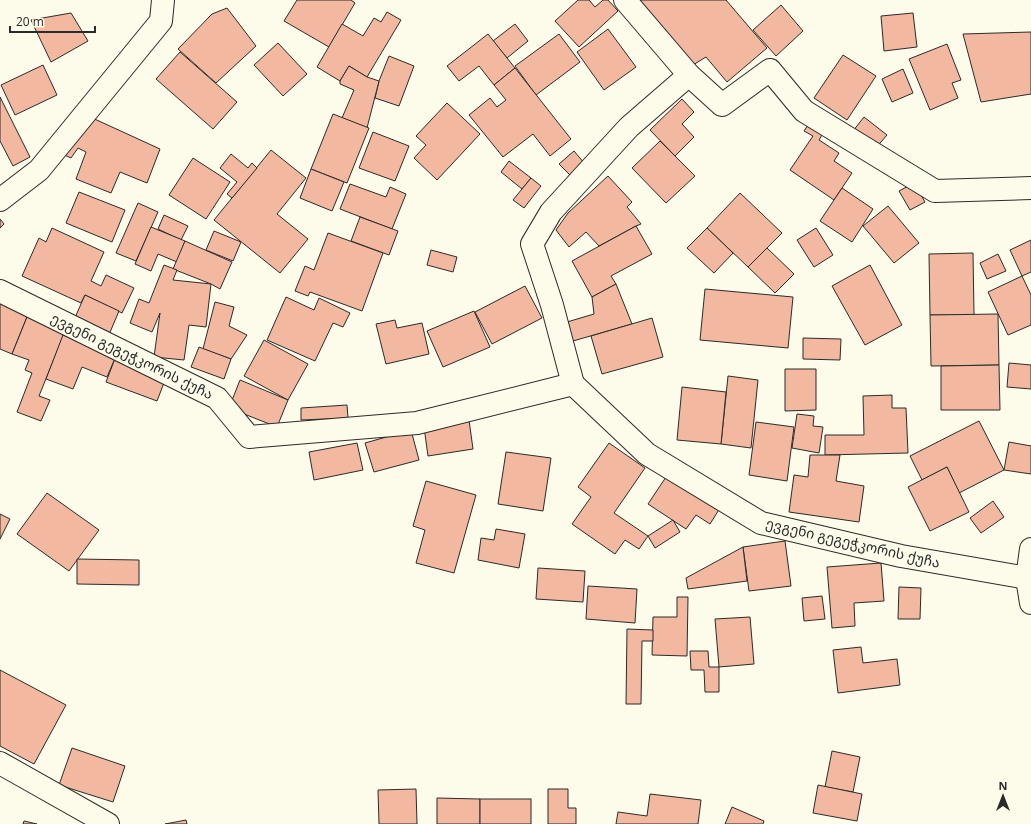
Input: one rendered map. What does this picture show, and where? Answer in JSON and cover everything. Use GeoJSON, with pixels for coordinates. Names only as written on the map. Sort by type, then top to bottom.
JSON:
{"type":"FeatureCollection","features":[{"type":"Feature","properties":{"kind":"street"},"geometry":{"type":"LineString","coordinates":[[0,200],[39,170],[161,22],[163,0]]}},
{"type":"Feature","properties":{"kind":"street"},"geometry":{"type":"LineString","coordinates":[[625,0],[689,75],[722,105],[770,70],[804,111],[935,191],[1031,188]]}},
{"type":"Feature","properties":{"kind":"street"},"geometry":{"type":"LineString","coordinates":[[573,384],[552,305],[532,244],[551,212],[624,132],[689,75]]}},
{"type":"Feature","properties":{"kind":"street","name":"ევგენი გეგეჭკორის ქუჩა"},"geometry":{"type":"LineString","coordinates":[[0,291],[217,398],[249,437],[417,423],[573,384],[647,454],[761,523],[901,556],[1027,578]]}},
{"type":"Feature","properties":{"kind":"street"},"geometry":{"type":"LineString","coordinates":[[1031,549],[1027,578],[1031,603]]}},
{"type":"Feature","properties":{"kind":"street"},"geometry":{"type":"LineString","coordinates":[[0,763],[108,824]]}},
{"type":"Feature","properties":{"kind":"building"},"geometry":{"type":"Polygon","coordinates":[[[297,0],[351,0],[355,3],[329,47],[284,21],[297,0]]]}},
{"type":"Feature","properties":{"kind":"building"},"geometry":{"type":"Polygon","coordinates":[[[578,0],[589,0],[595,7],[603,0],[608,0],[618,11],[579,47],[555,21],[578,0]]]}},
{"type":"Feature","properties":{"kind":"building"},"geometry":{"type":"Polygon","coordinates":[[[634,0],[726,0],[767,48],[727,82],[706,57],[693,65],[634,0]]]}},
{"type":"Feature","properties":{"kind":"building"},"geometry":{"type":"Polygon","coordinates":[[[781,5],[803,31],[776,56],[753,30],[781,5]]]}},
{"type":"Feature","properties":{"kind":"building"},"geometry":{"type":"Polygon","coordinates":[[[227,8],[256,46],[216,83],[178,49],[212,14],[227,8]]]}},
{"type":"Feature","properties":{"kind":"building"},"geometry":{"type":"Polygon","coordinates":[[[387,12],[401,20],[367,77],[349,66],[340,81],[317,67],[342,24],[363,36],[374,18],[381,22],[387,12]]]}},
{"type":"Feature","properties":{"kind":"building"},"geometry":{"type":"Polygon","coordinates":[[[71,13],[88,41],[51,62],[31,20],[71,13]]]}},
{"type":"Feature","properties":{"kind":"building"},"geometry":{"type":"Polygon","coordinates":[[[913,13],[917,47],[884,51],[881,16],[913,13]]]}},
{"type":"Feature","properties":{"kind":"building"},"geometry":{"type":"Polygon","coordinates":[[[515,24],[528,41],[507,58],[493,41],[515,24]]]}},
{"type":"Feature","properties":{"kind":"building"},"geometry":{"type":"Polygon","coordinates":[[[608,29],[636,67],[604,90],[577,52],[608,29]]]}},
{"type":"Feature","properties":{"kind":"building"},"geometry":{"type":"Polygon","coordinates":[[[1031,32],[1031,94],[981,102],[963,34],[1031,32]]]}},
{"type":"Feature","properties":{"kind":"building"},"geometry":{"type":"Polygon","coordinates":[[[488,34],[515,68],[494,85],[479,66],[459,81],[447,66],[488,34]]]}},
{"type":"Feature","properties":{"kind":"building"},"geometry":{"type":"Polygon","coordinates":[[[559,34],[580,62],[536,95],[515,66],[559,34]]]}},
{"type":"Feature","properties":{"kind":"building"},"geometry":{"type":"Polygon","coordinates":[[[278,43],[307,74],[283,96],[254,65],[278,43]]]}},
{"type":"Feature","properties":{"kind":"building"},"geometry":{"type":"Polygon","coordinates":[[[947,44],[961,80],[952,83],[958,98],[930,110],[909,59],[947,44]]]}},
{"type":"Feature","properties":{"kind":"building"},"geometry":{"type":"Polygon","coordinates":[[[180,52],[237,102],[213,129],[156,79],[180,52]]]}},
{"type":"Feature","properties":{"kind":"building"},"geometry":{"type":"Polygon","coordinates":[[[843,55],[876,76],[847,120],[814,98],[843,55]]]}},
{"type":"Feature","properties":{"kind":"building"},"geometry":{"type":"Polygon","coordinates":[[[389,56],[414,66],[399,106],[375,98],[379,81],[389,56]]]}},
{"type":"Feature","properties":{"kind":"building"},"geometry":{"type":"Polygon","coordinates":[[[43,65],[57,95],[15,115],[1,85],[43,65]]]}},
{"type":"Feature","properties":{"kind":"building"},"geometry":{"type":"Polygon","coordinates":[[[349,66],[367,77],[379,81],[367,128],[342,118],[354,90],[340,84],[340,81],[349,66]]]}},
{"type":"Feature","properties":{"kind":"building"},"geometry":{"type":"Polygon","coordinates":[[[515,68],[571,139],[550,156],[533,134],[503,157],[469,115],[490,98],[497,107],[506,100],[494,85],[515,68]]]}},
{"type":"Feature","properties":{"kind":"building"},"geometry":{"type":"Polygon","coordinates":[[[903,69],[913,93],[892,102],[882,79],[903,69]]]}},
{"type":"Feature","properties":{"kind":"building"},"geometry":{"type":"Polygon","coordinates":[[[0,97],[30,157],[13,166],[0,141],[0,97]]]}},
{"type":"Feature","properties":{"kind":"building"},"geometry":{"type":"Polygon","coordinates":[[[682,99],[694,112],[682,124],[694,137],[675,156],[650,130],[682,99]]]}},
{"type":"Feature","properties":{"kind":"building"},"geometry":{"type":"Polygon","coordinates":[[[447,103],[480,134],[437,180],[414,158],[426,145],[416,136],[447,103]]]}},
{"type":"Feature","properties":{"kind":"building"},"geometry":{"type":"Polygon","coordinates":[[[333,114],[369,128],[347,183],[311,169],[333,114]]]}},
{"type":"Feature","properties":{"kind":"building"},"geometry":{"type":"Polygon","coordinates":[[[88,116],[160,149],[147,183],[120,172],[111,193],[76,179],[86,152],[78,148],[71,158],[58,152],[88,116]]]}},
{"type":"Feature","properties":{"kind":"building"},"geometry":{"type":"Polygon","coordinates":[[[864,117],[887,135],[875,149],[853,131],[864,117]]]}},
{"type":"Feature","properties":{"kind":"building"},"geometry":{"type":"Polygon","coordinates":[[[812,119],[826,128],[819,140],[839,153],[834,161],[852,173],[834,200],[790,170],[813,136],[804,131],[812,119]]]}},
{"type":"Feature","properties":{"kind":"building"},"geometry":{"type":"Polygon","coordinates":[[[373,132],[409,146],[395,181],[359,168],[373,132]]]}},
{"type":"Feature","properties":{"kind":"building"},"geometry":{"type":"Polygon","coordinates":[[[660,141],[695,176],[666,203],[632,168],[660,141]]]}},
{"type":"Feature","properties":{"kind":"building"},"geometry":{"type":"Polygon","coordinates":[[[271,150],[306,178],[277,214],[308,239],[280,273],[214,220],[271,150]]]}},
{"type":"Feature","properties":{"kind":"building"},"geometry":{"type":"Polygon","coordinates":[[[574,151],[585,164],[571,176],[559,164],[574,151]]]}},
{"type":"Feature","properties":{"kind":"building"},"geometry":{"type":"Polygon","coordinates":[[[231,154],[248,168],[252,163],[257,168],[232,198],[227,194],[237,182],[220,168],[231,154]]]}},
{"type":"Feature","properties":{"kind":"building"},"geometry":{"type":"Polygon","coordinates":[[[193,158],[230,182],[206,219],[169,195],[193,158]]]}},
{"type":"Feature","properties":{"kind":"building"},"geometry":{"type":"Polygon","coordinates":[[[509,161],[531,178],[522,189],[501,172],[509,161]]]}},
{"type":"Feature","properties":{"kind":"building"},"geometry":{"type":"Polygon","coordinates":[[[311,169],[344,182],[332,211],[300,198],[311,169]]]}},
{"type":"Feature","properties":{"kind":"building"},"geometry":{"type":"Polygon","coordinates":[[[608,176],[632,202],[627,207],[641,224],[599,246],[586,232],[569,247],[556,230],[568,213],[608,176]]]}},
{"type":"Feature","properties":{"kind":"building"},"geometry":{"type":"Polygon","coordinates":[[[531,178],[541,186],[524,208],[513,200],[531,178]]]}},
{"type":"Feature","properties":{"kind":"building"},"geometry":{"type":"Polygon","coordinates":[[[914,183],[925,202],[910,210],[899,191],[914,183]]]}},
{"type":"Feature","properties":{"kind":"building"},"geometry":{"type":"Polygon","coordinates":[[[350,184],[386,197],[390,187],[406,194],[392,229],[340,209],[350,184]]]}},
{"type":"Feature","properties":{"kind":"building"},"geometry":{"type":"Polygon","coordinates":[[[842,188],[873,209],[852,242],[820,221],[842,188]]]}},
{"type":"Feature","properties":{"kind":"building"},"geometry":{"type":"Polygon","coordinates":[[[79,192],[125,210],[112,242],[66,223],[79,192]]]}},
{"type":"Feature","properties":{"kind":"building"},"geometry":{"type":"Polygon","coordinates":[[[740,193],[782,233],[748,267],[707,228],[740,193]]]}},
{"type":"Feature","properties":{"kind":"building"},"geometry":{"type":"Polygon","coordinates":[[[138,203],[158,212],[136,261],[116,253],[138,203]]]}},
{"type":"Feature","properties":{"kind":"building"},"geometry":{"type":"Polygon","coordinates":[[[888,206],[919,243],[894,263],[863,226],[888,206]]]}},
{"type":"Feature","properties":{"kind":"building"},"geometry":{"type":"Polygon","coordinates":[[[164,215],[188,226],[181,240],[158,229],[164,215]]]}},
{"type":"Feature","properties":{"kind":"building"},"geometry":{"type":"Polygon","coordinates":[[[360,217],[398,231],[389,255],[351,241],[360,217]]]}},
{"type":"Feature","properties":{"kind":"building"},"geometry":{"type":"Polygon","coordinates":[[[0,219],[4,224],[0,228],[0,219]]]}},
{"type":"Feature","properties":{"kind":"building"},"geometry":{"type":"Polygon","coordinates":[[[636,226],[652,254],[611,276],[616,284],[592,297],[572,261],[636,226]]]}},
{"type":"Feature","properties":{"kind":"building"},"geometry":{"type":"Polygon","coordinates":[[[151,227],[185,241],[177,262],[158,254],[151,271],[135,264],[151,227]]]}},
{"type":"Feature","properties":{"kind":"building"},"geometry":{"type":"Polygon","coordinates":[[[52,228],[104,252],[91,281],[101,286],[106,275],[134,288],[122,313],[85,295],[81,303],[22,276],[39,238],[46,242],[52,228]]]}},
{"type":"Feature","properties":{"kind":"building"},"geometry":{"type":"Polygon","coordinates":[[[707,228],[733,253],[714,273],[687,248],[707,228]]]}},
{"type":"Feature","properties":{"kind":"building"},"geometry":{"type":"Polygon","coordinates":[[[816,228],[833,255],[814,267],[797,240],[816,228]]]}},
{"type":"Feature","properties":{"kind":"building"},"geometry":{"type":"Polygon","coordinates":[[[214,231],[241,242],[233,261],[206,250],[214,231]]]}},
{"type":"Feature","properties":{"kind":"building"},"geometry":{"type":"Polygon","coordinates":[[[328,233],[383,253],[362,311],[310,292],[308,296],[295,291],[305,266],[314,270],[328,233]]]}},
{"type":"Feature","properties":{"kind":"building"},"geometry":{"type":"Polygon","coordinates":[[[1031,240],[1031,272],[1022,276],[1010,250],[1031,240]]]}},
{"type":"Feature","properties":{"kind":"building"},"geometry":{"type":"Polygon","coordinates":[[[185,241],[232,262],[220,289],[173,269],[185,241]]]}},
{"type":"Feature","properties":{"kind":"building"},"geometry":{"type":"Polygon","coordinates":[[[767,248],[794,274],[775,293],[748,267],[767,248]]]}},
{"type":"Feature","properties":{"kind":"building"},"geometry":{"type":"Polygon","coordinates":[[[431,250],[457,257],[453,272],[427,265],[431,250]]]}},
{"type":"Feature","properties":{"kind":"building"},"geometry":{"type":"Polygon","coordinates":[[[973,253],[974,315],[930,315],[929,254],[973,253]]]}},
{"type":"Feature","properties":{"kind":"building"},"geometry":{"type":"Polygon","coordinates":[[[998,254],[1006,271],[987,279],[980,263],[998,254]]]}},
{"type":"Feature","properties":{"kind":"building"},"geometry":{"type":"Polygon","coordinates":[[[164,265],[177,270],[173,280],[211,284],[206,327],[189,325],[184,360],[154,357],[160,313],[152,332],[130,323],[139,299],[149,303],[164,265]]]}},
{"type":"Feature","properties":{"kind":"building"},"geometry":{"type":"Polygon","coordinates":[[[870,265],[902,325],[865,345],[832,286],[870,265]]]}},
{"type":"Feature","properties":{"kind":"building"},"geometry":{"type":"Polygon","coordinates":[[[1022,276],[1031,295],[1031,325],[1008,335],[988,292],[1022,276]]]}},
{"type":"Feature","properties":{"kind":"building"},"geometry":{"type":"Polygon","coordinates":[[[616,284],[632,324],[573,341],[567,322],[594,314],[592,297],[616,284]]]}},
{"type":"Feature","properties":{"kind":"building"},"geometry":{"type":"Polygon","coordinates":[[[525,286],[542,318],[492,344],[475,312],[525,286]]]}},
{"type":"Feature","properties":{"kind":"building"},"geometry":{"type":"Polygon","coordinates":[[[705,289],[793,297],[788,348],[700,340],[705,289]]]}},
{"type":"Feature","properties":{"kind":"building"},"geometry":{"type":"Polygon","coordinates":[[[85,295],[119,311],[108,337],[73,322],[85,295]]]}},
{"type":"Feature","properties":{"kind":"building"},"geometry":{"type":"Polygon","coordinates":[[[286,297],[314,310],[319,298],[350,313],[343,327],[333,323],[315,361],[267,340],[286,297]]]}},
{"type":"Feature","properties":{"kind":"building"},"geometry":{"type":"Polygon","coordinates":[[[0,298],[29,312],[12,354],[0,349],[0,298]]]}},
{"type":"Feature","properties":{"kind":"building"},"geometry":{"type":"Polygon","coordinates":[[[215,302],[234,307],[229,326],[247,335],[231,359],[203,349],[215,302]]]}},
{"type":"Feature","properties":{"kind":"building"},"geometry":{"type":"Polygon","coordinates":[[[474,311],[490,347],[443,367],[427,331],[474,311]]]}},
{"type":"Feature","properties":{"kind":"building"},"geometry":{"type":"Polygon","coordinates":[[[29,312],[66,329],[39,396],[50,400],[41,421],[17,412],[32,373],[25,370],[29,360],[12,354],[29,312]]]}},
{"type":"Feature","properties":{"kind":"building"},"geometry":{"type":"Polygon","coordinates":[[[998,314],[999,365],[931,366],[930,315],[998,314]]]}},
{"type":"Feature","properties":{"kind":"building"},"geometry":{"type":"Polygon","coordinates":[[[652,318],[663,357],[602,374],[591,336],[652,318]]]}},
{"type":"Feature","properties":{"kind":"building"},"geometry":{"type":"Polygon","coordinates":[[[395,320],[397,328],[422,323],[429,354],[386,364],[376,324],[395,320]]]}},
{"type":"Feature","properties":{"kind":"building"},"geometry":{"type":"Polygon","coordinates":[[[63,335],[116,356],[107,377],[82,367],[73,389],[46,379],[63,335]]]}},
{"type":"Feature","properties":{"kind":"building"},"geometry":{"type":"Polygon","coordinates":[[[803,338],[841,339],[840,360],[803,359],[803,338]]]}},
{"type":"Feature","properties":{"kind":"building"},"geometry":{"type":"Polygon","coordinates":[[[264,340],[308,364],[288,400],[244,376],[264,340]]]}},
{"type":"Feature","properties":{"kind":"building"},"geometry":{"type":"Polygon","coordinates":[[[199,347],[231,359],[224,379],[191,367],[199,347]]]}},
{"type":"Feature","properties":{"kind":"building"},"geometry":{"type":"Polygon","coordinates":[[[116,356],[167,375],[157,401],[106,382],[116,356]]]}},
{"type":"Feature","properties":{"kind":"building"},"geometry":{"type":"Polygon","coordinates":[[[1009,363],[1031,365],[1031,389],[1007,387],[1009,363]]]}},
{"type":"Feature","properties":{"kind":"building"},"geometry":{"type":"Polygon","coordinates":[[[999,365],[1000,410],[941,410],[941,366],[999,365]]]}},
{"type":"Feature","properties":{"kind":"building"},"geometry":{"type":"Polygon","coordinates":[[[785,369],[816,369],[816,410],[785,411],[785,369]]]}},
{"type":"Feature","properties":{"kind":"building"},"geometry":{"type":"Polygon","coordinates":[[[728,376],[758,380],[751,448],[721,444],[728,376]]]}},
{"type":"Feature","properties":{"kind":"building"},"geometry":{"type":"Polygon","coordinates":[[[240,380],[288,400],[277,427],[229,408],[240,380]]]}},
{"type":"Feature","properties":{"kind":"building"},"geometry":{"type":"Polygon","coordinates":[[[682,387],[726,392],[721,444],[677,440],[682,387]]]}},
{"type":"Feature","properties":{"kind":"building"},"geometry":{"type":"Polygon","coordinates":[[[892,395],[892,408],[906,408],[908,453],[825,455],[825,435],[864,435],[863,396],[892,395]]]}},
{"type":"Feature","properties":{"kind":"building"},"geometry":{"type":"Polygon","coordinates":[[[347,405],[348,418],[301,420],[301,408],[347,405]]]}},
{"type":"Feature","properties":{"kind":"building"},"geometry":{"type":"Polygon","coordinates":[[[797,414],[814,416],[813,426],[823,427],[819,453],[792,448],[797,414]]]}},
{"type":"Feature","properties":{"kind":"building"},"geometry":{"type":"Polygon","coordinates":[[[469,420],[473,449],[428,456],[424,427],[469,420]]]}},
{"type":"Feature","properties":{"kind":"building"},"geometry":{"type":"Polygon","coordinates":[[[979,421],[1004,470],[959,493],[947,467],[922,480],[910,456],[979,421]]]}},
{"type":"Feature","properties":{"kind":"building"},"geometry":{"type":"Polygon","coordinates":[[[756,422],[794,427],[787,481],[749,475],[756,422]]]}},
{"type":"Feature","properties":{"kind":"building"},"geometry":{"type":"Polygon","coordinates":[[[411,430],[419,460],[374,472],[365,443],[411,430]]]}},
{"type":"Feature","properties":{"kind":"building"},"geometry":{"type":"Polygon","coordinates":[[[1009,442],[1031,446],[1031,474],[1004,470],[1009,442]]]}},
{"type":"Feature","properties":{"kind":"building"},"geometry":{"type":"Polygon","coordinates":[[[357,443],[363,470],[314,480],[309,452],[357,443]]]}},
{"type":"Feature","properties":{"kind":"building"},"geometry":{"type":"Polygon","coordinates":[[[609,443],[645,468],[614,513],[648,536],[639,549],[625,540],[615,554],[572,524],[591,497],[578,487],[609,443]]]}},
{"type":"Feature","properties":{"kind":"building"},"geometry":{"type":"Polygon","coordinates":[[[506,452],[551,458],[543,511],[498,504],[506,452]]]}},
{"type":"Feature","properties":{"kind":"building"},"geometry":{"type":"Polygon","coordinates":[[[810,455],[840,455],[836,481],[864,486],[859,522],[789,512],[794,475],[808,477],[810,455]]]}},
{"type":"Feature","properties":{"kind":"building"},"geometry":{"type":"Polygon","coordinates":[[[947,467],[969,512],[930,531],[908,487],[947,467]]]}},
{"type":"Feature","properties":{"kind":"building"},"geometry":{"type":"Polygon","coordinates":[[[668,474],[720,508],[710,524],[696,515],[686,529],[648,504],[668,474]]]}},
{"type":"Feature","properties":{"kind":"building"},"geometry":{"type":"Polygon","coordinates":[[[426,481],[476,495],[454,573],[416,563],[425,530],[413,526],[426,481]]]}},
{"type":"Feature","properties":{"kind":"building"},"geometry":{"type":"Polygon","coordinates":[[[47,493],[99,530],[69,571],[17,534],[47,493]]]}},
{"type":"Feature","properties":{"kind":"building"},"geometry":{"type":"Polygon","coordinates":[[[993,501],[1004,517],[981,533],[970,518],[993,501]]]}},
{"type":"Feature","properties":{"kind":"building"},"geometry":{"type":"Polygon","coordinates":[[[0,514],[10,519],[0,539],[0,514]]]}},
{"type":"Feature","properties":{"kind":"building"},"geometry":{"type":"Polygon","coordinates":[[[673,520],[680,532],[655,548],[648,536],[673,520]]]}},
{"type":"Feature","properties":{"kind":"building"},"geometry":{"type":"Polygon","coordinates":[[[496,529],[525,534],[519,568],[478,560],[481,538],[494,540],[496,529]]]}},
{"type":"Feature","properties":{"kind":"building"},"geometry":{"type":"Polygon","coordinates":[[[785,541],[791,586],[749,591],[743,547],[785,541]]]}},
{"type":"Feature","properties":{"kind":"building"},"geometry":{"type":"Polygon","coordinates":[[[743,547],[747,581],[688,589],[686,578],[743,547]]]}},
{"type":"Feature","properties":{"kind":"building"},"geometry":{"type":"Polygon","coordinates":[[[77,559],[139,560],[139,585],[77,584],[77,559]]]}},
{"type":"Feature","properties":{"kind":"building"},"geometry":{"type":"Polygon","coordinates":[[[881,563],[884,601],[854,603],[855,626],[832,628],[827,567],[881,563]]]}},
{"type":"Feature","properties":{"kind":"building"},"geometry":{"type":"Polygon","coordinates":[[[538,568],[585,571],[583,602],[536,599],[538,568]]]}},
{"type":"Feature","properties":{"kind":"building"},"geometry":{"type":"Polygon","coordinates":[[[588,586],[637,589],[635,623],[586,619],[588,586]]]}},
{"type":"Feature","properties":{"kind":"building"},"geometry":{"type":"Polygon","coordinates":[[[899,587],[921,588],[920,619],[898,619],[899,587]]]}},
{"type":"Feature","properties":{"kind":"building"},"geometry":{"type":"Polygon","coordinates":[[[822,596],[825,619],[804,621],[802,598],[822,596]]]}},
{"type":"Feature","properties":{"kind":"building"},"geometry":{"type":"Polygon","coordinates":[[[677,597],[688,597],[687,656],[652,655],[653,617],[677,617],[677,597]]]}},
{"type":"Feature","properties":{"kind":"building"},"geometry":{"type":"Polygon","coordinates":[[[750,617],[754,664],[719,667],[715,619],[750,617]]]}},
{"type":"Feature","properties":{"kind":"building"},"geometry":{"type":"Polygon","coordinates":[[[627,629],[653,630],[653,641],[642,641],[641,704],[626,704],[627,629]]]}},
{"type":"Feature","properties":{"kind":"building"},"geometry":{"type":"Polygon","coordinates":[[[861,647],[863,663],[897,659],[900,685],[838,693],[833,650],[861,647]]]}},
{"type":"Feature","properties":{"kind":"building"},"geometry":{"type":"Polygon","coordinates":[[[690,651],[708,651],[709,667],[719,667],[719,692],[705,692],[704,670],[691,670],[690,651]]]}},
{"type":"Feature","properties":{"kind":"building"},"geometry":{"type":"Polygon","coordinates":[[[0,670],[66,705],[34,764],[0,746],[0,670]]]}},
{"type":"Feature","properties":{"kind":"building"},"geometry":{"type":"Polygon","coordinates":[[[72,748],[125,766],[113,802],[59,785],[72,748]]]}},
{"type":"Feature","properties":{"kind":"building"},"geometry":{"type":"Polygon","coordinates":[[[832,751],[860,757],[853,792],[825,787],[832,751]]]}},
{"type":"Feature","properties":{"kind":"building"},"geometry":{"type":"Polygon","coordinates":[[[818,785],[862,794],[857,821],[813,813],[818,785]]]}},
{"type":"Feature","properties":{"kind":"building"},"geometry":{"type":"Polygon","coordinates":[[[416,789],[417,824],[379,824],[378,790],[416,789]]]}},
{"type":"Feature","properties":{"kind":"building"},"geometry":{"type":"Polygon","coordinates":[[[548,789],[568,789],[568,808],[576,808],[576,824],[548,824],[548,789]]]}},
{"type":"Feature","properties":{"kind":"building"},"geometry":{"type":"Polygon","coordinates":[[[650,794],[701,800],[698,824],[616,824],[618,812],[647,816],[650,794]]]}},
{"type":"Feature","properties":{"kind":"building"},"geometry":{"type":"Polygon","coordinates":[[[437,798],[480,799],[480,824],[437,824],[437,798]]]}},
{"type":"Feature","properties":{"kind":"building"},"geometry":{"type":"Polygon","coordinates":[[[480,799],[531,799],[531,824],[480,824],[480,799]]]}},
{"type":"Feature","properties":{"kind":"building"},"geometry":{"type":"Polygon","coordinates":[[[732,807],[764,821],[763,824],[725,824],[732,807]]]}},
{"type":"Feature","properties":{"kind":"building"},"geometry":{"type":"Polygon","coordinates":[[[186,820],[187,824],[165,824],[186,820]]]}},
{"type":"Feature","properties":{"kind":"building"},"geometry":{"type":"Polygon","coordinates":[[[24,821],[37,824],[23,824],[24,821]]]}}]}
